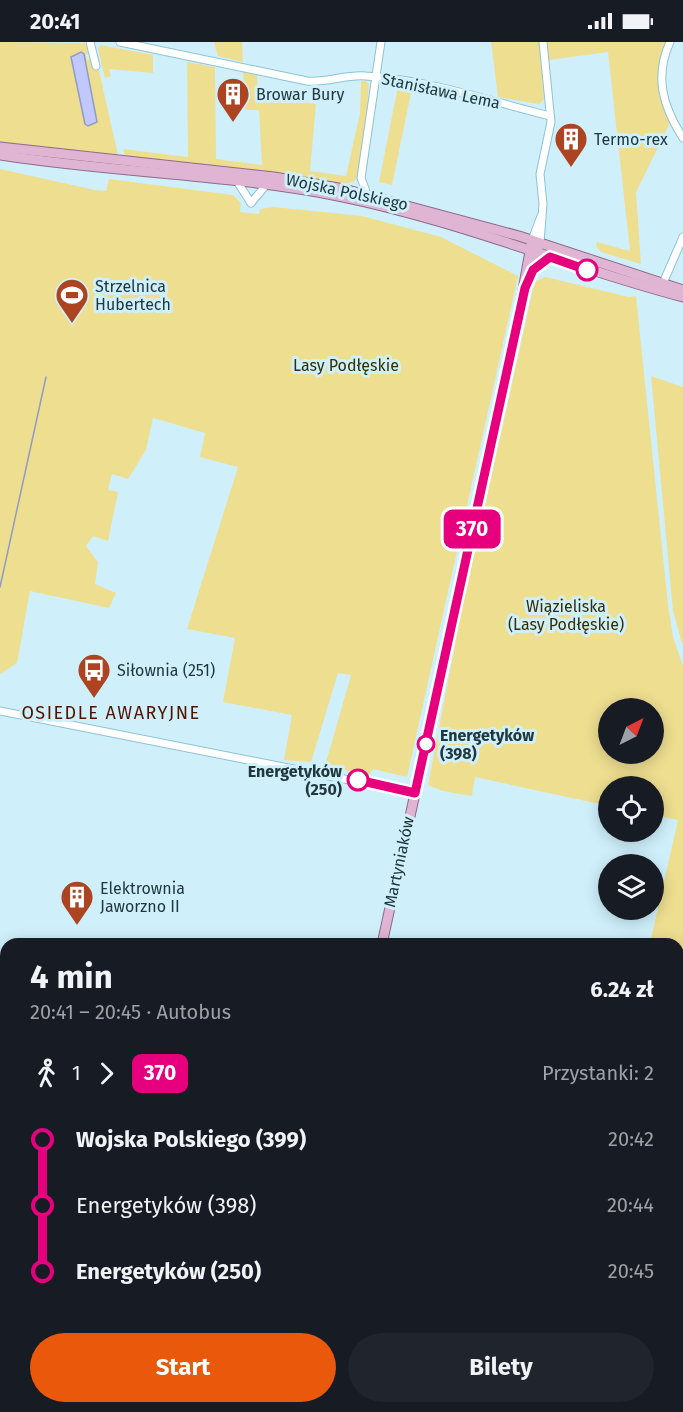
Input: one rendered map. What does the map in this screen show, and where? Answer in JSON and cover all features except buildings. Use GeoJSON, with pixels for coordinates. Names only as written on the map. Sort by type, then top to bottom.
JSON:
{"type":"FeatureCollection","features":[{"type":"Feature","properties":{"kind":"main road","name":"Wojska Polskiego"},"geometry":{"type":"LineString","coordinates":[[0,147],[274,177],[351,190],[536,241],[683,290]]}},
{"type":"Feature","properties":{"kind":"main road","name":"Wojska Polskiego"},"geometry":{"type":"LineString","coordinates":[[0,155],[267,184],[323,193],[394,208],[683,297]]}},
{"type":"Feature","properties":{"kind":"main road","name":"Martyniaków"},"geometry":{"type":"LineString","coordinates":[[382,938],[536,241]]}},
{"type":"Feature","properties":{"kind":"main road"},"geometry":{"type":"LineString","coordinates":[[515,246],[530,267],[550,257]]}},
{"type":"Feature","properties":{"kind":"street"},"geometry":{"type":"LineString","coordinates":[[90,42],[96,66]]}},
{"type":"Feature","properties":{"kind":"street","name":"Stanisława Lema"},"geometry":{"type":"LineString","coordinates":[[120,42],[307,81],[323,81],[356,75],[436,86],[550,117]]}},
{"type":"Feature","properties":{"kind":"street"},"geometry":{"type":"LineString","coordinates":[[367,194],[361,178],[381,42]]}},
{"type":"Feature","properties":{"kind":"street"},"geometry":{"type":"LineString","coordinates":[[536,241],[542,216],[540,174],[549,138],[550,117],[543,42]]}},
{"type":"Feature","properties":{"kind":"street"},"geometry":{"type":"LineString","coordinates":[[670,42],[660,72],[661,89],[674,124],[683,138]]}},
{"type":"Feature","properties":{"kind":"street"},"geometry":{"type":"LineString","coordinates":[[351,190],[361,178]]}},
{"type":"Feature","properties":{"kind":"street"},"geometry":{"type":"LineString","coordinates":[[237,181],[251,203],[267,184]]}},
{"type":"Feature","properties":{"kind":"street"},"geometry":{"type":"LineString","coordinates":[[663,283],[683,237]]}},
{"type":"Feature","properties":{"kind":"street"},"geometry":{"type":"LineString","coordinates":[[0,711],[415,793]]}},
{"type":"Feature","properties":{"kind":"green space"},"geometry":{"type":"Polygon","coordinates":[[[0,42],[85,43],[89,53],[86,55],[87,60],[94,58],[97,62],[118,155],[0,142],[0,42]]]}},
{"type":"Feature","properties":{"kind":"green space"},"geometry":{"type":"Polygon","coordinates":[[[214,42],[242,42],[243,62],[218,56],[214,42]]]}},
{"type":"Feature","properties":{"kind":"green space"},"geometry":{"type":"Polygon","coordinates":[[[491,42],[539,42],[544,99],[539,104],[498,97],[491,42]]]}},
{"type":"Feature","properties":{"kind":"green space"},"geometry":{"type":"Polygon","coordinates":[[[547,42],[668,42],[663,61],[662,82],[670,123],[636,192],[641,264],[601,252],[596,246],[597,242],[630,251],[608,52],[549,60],[547,42]]]}},
{"type":"Feature","properties":{"kind":"green space"},"geometry":{"type":"Polygon","coordinates":[[[101,45],[153,55],[153,73],[109,69],[111,76],[105,78],[98,49],[101,45]]]}},
{"type":"Feature","properties":{"kind":"green space"},"geometry":{"type":"Polygon","coordinates":[[[187,62],[215,67],[216,159],[262,165],[259,110],[245,110],[243,72],[257,75],[258,95],[316,104],[310,171],[346,176],[360,113],[361,81],[366,81],[369,84],[364,147],[355,181],[344,184],[276,172],[125,156],[123,149],[188,157],[187,62]]]}},
{"type":"Feature","properties":{"kind":"green space"},"geometry":{"type":"Polygon","coordinates":[[[398,86],[412,88],[392,185],[379,182],[398,86]]]}},
{"type":"Feature","properties":{"kind":"green space","name":"Lasy Podłęskie"},"geometry":{"type":"Polygon","coordinates":[[[0,169],[95,190],[106,191],[109,179],[233,195],[241,203],[240,212],[259,214],[260,209],[274,207],[362,216],[441,237],[518,276],[407,777],[373,769],[369,775],[325,766],[351,675],[338,673],[311,762],[284,760],[292,715],[223,702],[235,638],[187,629],[238,467],[200,457],[205,433],[153,418],[146,450],[128,479],[112,474],[108,490],[118,492],[108,541],[93,536],[86,546],[98,562],[95,584],[116,593],[109,608],[30,591],[17,663],[0,674],[0,169]]]}},
{"type":"Feature","properties":{"kind":"green space","name":"Wiązieliska (Lasy Podłęskie)"},"geometry":{"type":"Polygon","coordinates":[[[545,277],[629,297],[636,296],[668,605],[673,637],[683,666],[683,938],[651,938],[655,920],[664,920],[664,882],[678,820],[664,817],[664,776],[598,776],[598,804],[475,777],[472,796],[443,791],[428,785],[461,614],[536,281],[545,277]]]}},
{"type":"Feature","properties":{"kind":"green space","name":"Wiązieliska (Lasy Podłęskie)"},"geometry":{"type":"Polygon","coordinates":[[[651,376],[683,387],[683,647],[673,611],[651,376]]]}},
{"type":"Feature","properties":{"kind":"water"},"geometry":{"type":"Polygon","coordinates":[[[81,52],[84,54],[97,122],[88,126],[85,124],[71,57],[81,52]]]}},
{"type":"Feature","properties":{"kind":"waterway"},"geometry":{"type":"LineString","coordinates":[[0,587],[46,377]]}},
{"type":"Feature","properties":{"kind":"bus line","name":"370"},"geometry":{"type":"LineString","coordinates":[[358,780],[415,793],[525,288],[533,270],[550,257],[587,270]]}},
{"type":"Feature","properties":{"kind":"place","name":"Browar Bury"},"geometry":{"type":"Point","coordinates":[233,123]}},
{"type":"Feature","properties":{"kind":"place","name":"Termo-rex"},"geometry":{"type":"Point","coordinates":[571,168]}},
{"type":"Feature","properties":{"kind":"place","name":"Strzelnica Hubertech"},"geometry":{"type":"Point","coordinates":[72,324]}},
{"type":"Feature","properties":{"kind":"place","name":"Siłownia (251)"},"geometry":{"type":"Point","coordinates":[94,699]}},
{"type":"Feature","properties":{"kind":"place","name":"Energetyków (398)"},"geometry":{"type":"Point","coordinates":[426,744]}},
{"type":"Feature","properties":{"kind":"place","name":"Energetyków (250)"},"geometry":{"type":"Point","coordinates":[358,780]}},
{"type":"Feature","properties":{"kind":"place","name":"Elektrownia Jaworzno II"},"geometry":{"type":"Point","coordinates":[77,926]}},
{"type":"Feature","properties":{"kind":"district","name":"OSIEDLE AWARYJNE"},"geometry":{"type":"Point","coordinates":[111,713]}}]}
